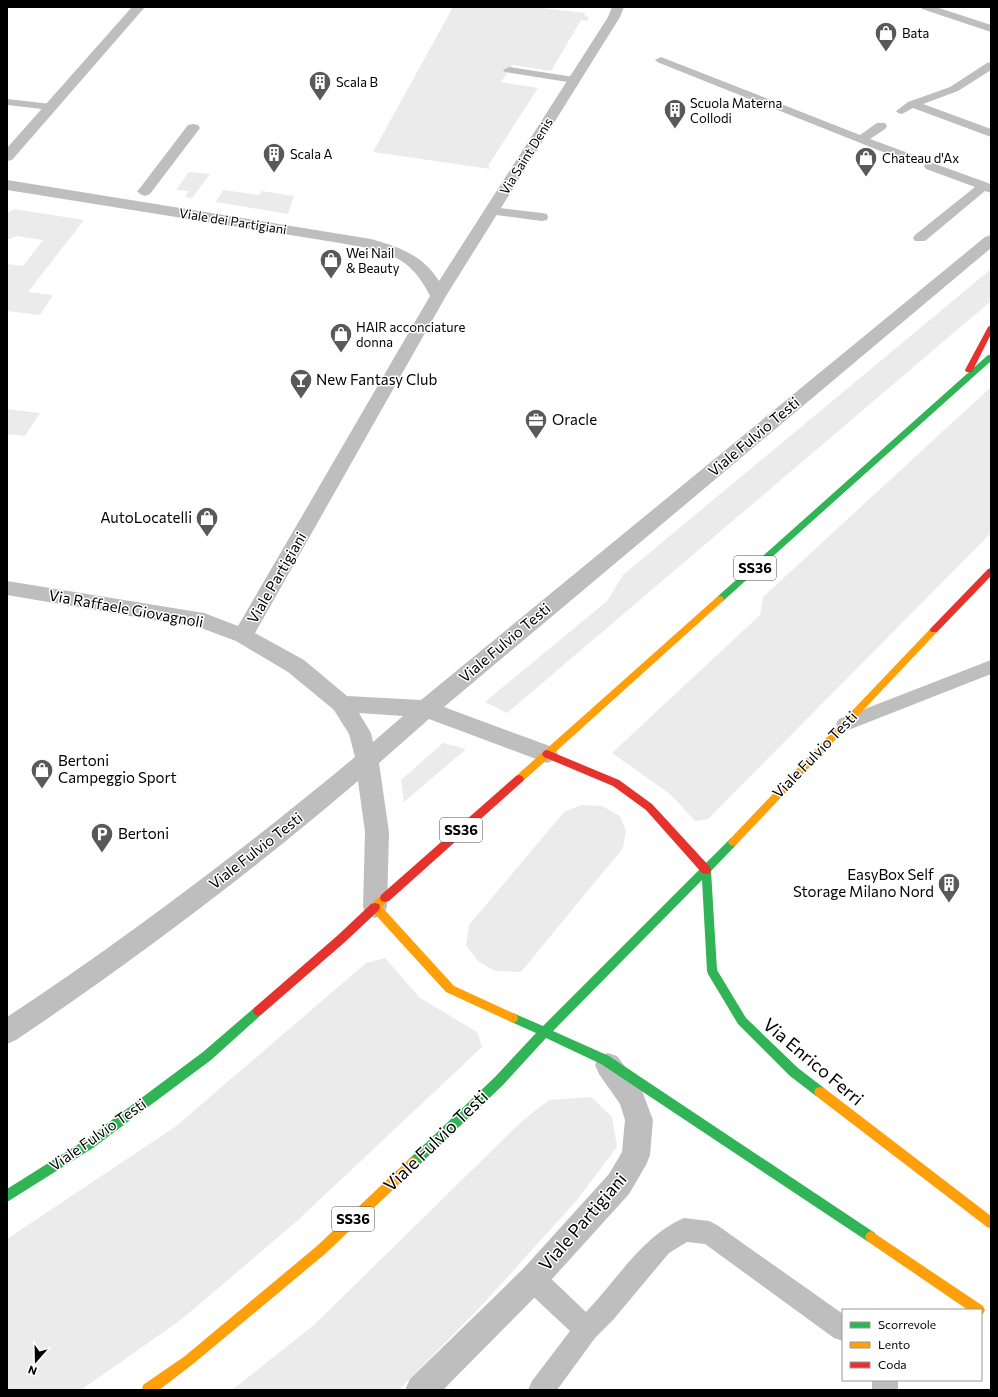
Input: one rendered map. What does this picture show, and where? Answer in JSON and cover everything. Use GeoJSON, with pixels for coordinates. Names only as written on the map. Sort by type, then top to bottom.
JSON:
{"type":"FeatureCollection","features":[{"type":"Feature","properties":{"kind":"main road"},"geometry":{"type":"LineString","coordinates":[[964,382],[991,327]]}},
{"type":"Feature","properties":{"kind":"main road","name":"Viale Fulvio Testi"},"geometry":{"type":"LineString","coordinates":[[7,1196],[90,1144],[207,1056],[991,357]]}},
{"type":"Feature","properties":{"kind":"main road","name":"Viale Fulvio Testi"},"geometry":{"type":"LineString","coordinates":[[148,1390],[189,1360],[321,1250],[499,1080],[544,1032],[706,870],[991,571]]}},
{"type":"Feature","properties":{"kind":"main road"},"geometry":{"type":"LineString","coordinates":[[547,754],[616,783],[649,807],[706,870]]}},
{"type":"Feature","properties":{"kind":"main road","name":"Via Enrico Ferri"},"geometry":{"type":"LineString","coordinates":[[706,870],[712,971],[742,1021],[794,1072],[991,1223]]}},
{"type":"Feature","properties":{"kind":"main road"},"geometry":{"type":"LineString","coordinates":[[374,907],[450,989],[605,1060],[978,1309]]}},
{"type":"Feature","properties":{"kind":"street"},"geometry":{"type":"LineString","coordinates":[[7,156],[139,7]]}},
{"type":"Feature","properties":{"kind":"street","name":"Via Saint Denis"},"geometry":{"type":"LineString","coordinates":[[438,296],[616,12]]}},
{"type":"Feature","properties":{"kind":"street"},"geometry":{"type":"LineString","coordinates":[[146,190],[194,128]]}},
{"type":"Feature","properties":{"kind":"street","name":"Viale dei Partigiani"},"geometry":{"type":"LineString","coordinates":[[7,185],[340,238],[390,249],[406,255],[421,267],[435,286],[438,296]]}},
{"type":"Feature","properties":{"kind":"street","name":"Viale Fulvio Testi"},"geometry":{"type":"LineString","coordinates":[[7,1032],[75,987],[244,862],[367,761],[426,708],[991,240]]}},
{"type":"Feature","properties":{"kind":"street","name":"Viale Partigiani"},"geometry":{"type":"LineString","coordinates":[[374,907],[377,832],[367,761],[360,733],[342,704],[296,666],[243,636],[438,296]]}},
{"type":"Feature","properties":{"kind":"street","name":"Via Raffaele Giovagnoli"},"geometry":{"type":"LineString","coordinates":[[7,588],[204,621],[243,636]]}},
{"type":"Feature","properties":{"kind":"street"},"geometry":{"type":"LineString","coordinates":[[342,704],[426,708],[547,754]]}},
{"type":"Feature","properties":{"kind":"street","name":"Viale Partigiani"},"geometry":{"type":"LineString","coordinates":[[421,1390],[533,1279],[619,1184],[636,1155],[640,1120],[631,1097],[605,1060]]}},
{"type":"Feature","properties":{"kind":"lane"},"geometry":{"type":"LineString","coordinates":[[926,7],[991,29]]}},
{"type":"Feature","properties":{"kind":"lane"},"geometry":{"type":"LineString","coordinates":[[660,60],[908,157]]}},
{"type":"Feature","properties":{"kind":"lane"},"geometry":{"type":"LineString","coordinates":[[902,111],[912,104],[954,89],[991,65]]}},
{"type":"Feature","properties":{"kind":"lane"},"geometry":{"type":"LineString","coordinates":[[509,70],[574,80]]}},
{"type":"Feature","properties":{"kind":"lane"},"geometry":{"type":"LineString","coordinates":[[7,102],[51,107]]}},
{"type":"Feature","properties":{"kind":"lane"},"geometry":{"type":"LineString","coordinates":[[912,104],[991,133]]}},
{"type":"Feature","properties":{"kind":"lane"},"geometry":{"type":"LineString","coordinates":[[862,140],[881,126]]}},
{"type":"Feature","properties":{"kind":"lane"},"geometry":{"type":"LineString","coordinates":[[930,166],[988,188]]}},
{"type":"Feature","properties":{"kind":"lane"},"geometry":{"type":"LineString","coordinates":[[920,238],[988,188]]}},
{"type":"Feature","properties":{"kind":"lane"},"geometry":{"type":"LineString","coordinates":[[492,211],[542,216]]}},
{"type":"Feature","properties":{"kind":"lane"},"geometry":{"type":"LineString","coordinates":[[844,725],[991,667]]}},
{"type":"Feature","properties":{"kind":"lane"},"geometry":{"type":"LineString","coordinates":[[541,1390],[586,1329],[604,1311],[661,1245],[684,1230],[708,1234],[842,1328]]}},
{"type":"Feature","properties":{"kind":"lane"},"geometry":{"type":"LineString","coordinates":[[533,1279],[586,1329]]}},
{"type":"Feature","properties":{"kind":"shaded area"},"geometry":{"type":"Polygon","coordinates":[[[453,7],[533,7],[586,13],[584,16],[589,17],[587,21],[581,20],[551,71],[513,65],[501,82],[538,88],[488,166],[491,169],[373,152],[453,7]]]}},
{"type":"Feature","properties":{"kind":"shaded area"},"geometry":{"type":"Polygon","coordinates":[[[189,172],[210,174],[192,198],[185,197],[189,191],[176,190],[189,172]]]}},
{"type":"Feature","properties":{"kind":"shaded area"},"geometry":{"type":"Polygon","coordinates":[[[223,190],[259,195],[262,191],[294,196],[288,214],[216,202],[223,190]]]}},
{"type":"Feature","properties":{"kind":"shaded area"},"geometry":{"type":"Polygon","coordinates":[[[14,209],[84,220],[28,292],[53,295],[40,315],[7,311],[7,264],[23,266],[43,240],[17,236],[7,240],[7,213],[14,209]]]}},
{"type":"Feature","properties":{"kind":"shaded area"},"geometry":{"type":"Polygon","coordinates":[[[991,269],[991,301],[507,713],[485,702],[607,601],[623,575],[991,269]]]}},
{"type":"Feature","properties":{"kind":"shaded area"},"geometry":{"type":"Polygon","coordinates":[[[991,387],[991,533],[708,819],[695,821],[670,794],[612,753],[760,615],[763,597],[991,387]]]}},
{"type":"Feature","properties":{"kind":"shaded area"},"geometry":{"type":"Polygon","coordinates":[[[7,409],[40,413],[25,436],[7,434],[7,409]]]}},
{"type":"Feature","properties":{"kind":"shaded area"},"geometry":{"type":"Polygon","coordinates":[[[443,743],[466,749],[404,802],[401,780],[443,743]]]}},
{"type":"Feature","properties":{"kind":"shaded area"},"geometry":{"type":"Polygon","coordinates":[[[581,805],[602,806],[620,816],[626,831],[623,848],[521,972],[495,971],[478,961],[466,945],[469,925],[564,812],[581,805]]]}},
{"type":"Feature","properties":{"kind":"shaded area"},"geometry":{"type":"Polygon","coordinates":[[[385,958],[420,998],[477,1032],[482,1047],[297,1221],[182,1319],[81,1390],[7,1390],[7,1239],[175,1127],[366,963],[385,958]]]}},
{"type":"Feature","properties":{"kind":"shaded area"},"geometry":{"type":"Polygon","coordinates":[[[591,1097],[612,1117],[617,1147],[577,1200],[484,1303],[399,1390],[232,1390],[314,1325],[522,1121],[549,1100],[591,1097]]]}},
{"type":"Feature","properties":{"kind":"traffic: fast"},"geometry":{"type":"LineString","coordinates":[[720,599],[991,357]]}},
{"type":"Feature","properties":{"kind":"traffic: fast"},"geometry":{"type":"LineString","coordinates":[[513,1018],[544,1032],[733,842]]}},
{"type":"Feature","properties":{"kind":"traffic: fast"},"geometry":{"type":"LineString","coordinates":[[706,870],[712,971],[742,1021],[794,1072],[820,1092]]}},
{"type":"Feature","properties":{"kind":"traffic: fast"},"geometry":{"type":"LineString","coordinates":[[7,1196],[89,1144],[207,1056],[258,1011]]}},
{"type":"Feature","properties":{"kind":"traffic: fast"},"geometry":{"type":"LineString","coordinates":[[544,1032],[605,1060],[871,1237]]}},
{"type":"Feature","properties":{"kind":"traffic: fast"},"geometry":{"type":"LineString","coordinates":[[413,1163],[499,1081],[544,1032]]}},
{"type":"Feature","properties":{"kind":"traffic: slow"},"geometry":{"type":"LineString","coordinates":[[519,779],[720,599]]}},
{"type":"Feature","properties":{"kind":"traffic: slow"},"geometry":{"type":"LineString","coordinates":[[733,842],[934,630]]}},
{"type":"Feature","properties":{"kind":"traffic: slow"},"geometry":{"type":"LineString","coordinates":[[385,898],[375,907],[450,989],[513,1018]]}},
{"type":"Feature","properties":{"kind":"traffic: slow"},"geometry":{"type":"LineString","coordinates":[[820,1092],[991,1223]]}},
{"type":"Feature","properties":{"kind":"traffic: slow"},"geometry":{"type":"LineString","coordinates":[[148,1390],[189,1360],[321,1250],[413,1163]]}},
{"type":"Feature","properties":{"kind":"traffic: slow"},"geometry":{"type":"LineString","coordinates":[[871,1237],[978,1309]]}},
{"type":"Feature","properties":{"kind":"traffic: jam"},"geometry":{"type":"LineString","coordinates":[[969,370],[991,327]]}},
{"type":"Feature","properties":{"kind":"traffic: jam"},"geometry":{"type":"LineString","coordinates":[[934,630],[991,571]]}},
{"type":"Feature","properties":{"kind":"traffic: jam"},"geometry":{"type":"LineString","coordinates":[[547,754],[616,783],[649,807],[706,870]]}},
{"type":"Feature","properties":{"kind":"traffic: jam"},"geometry":{"type":"LineString","coordinates":[[385,898],[519,779]]}},
{"type":"Feature","properties":{"kind":"traffic: jam"},"geometry":{"type":"LineString","coordinates":[[258,1011],[341,939],[375,907]]}},
{"type":"Feature","properties":{"kind":"place","name":"Bata"},"geometry":{"type":"Point","coordinates":[886,52]}},
{"type":"Feature","properties":{"kind":"place","name":"Scala B"},"geometry":{"type":"Point","coordinates":[320,102]}},
{"type":"Feature","properties":{"kind":"place","name":"Scuola Materna Collodi"},"geometry":{"type":"Point","coordinates":[675,130]}},
{"type":"Feature","properties":{"kind":"place","name":"Scala A"},"geometry":{"type":"Point","coordinates":[274,174]}},
{"type":"Feature","properties":{"kind":"place","name":"Chateau d'Ax"},"geometry":{"type":"Point","coordinates":[866,178]}},
{"type":"Feature","properties":{"kind":"place","name":"Wei Nail & Beauty"},"geometry":{"type":"Point","coordinates":[331,280]}},
{"type":"Feature","properties":{"kind":"place","name":"HAIR acconciature donna"},"geometry":{"type":"Point","coordinates":[341,354]}},
{"type":"Feature","properties":{"kind":"place","name":"New Fantasy Club"},"geometry":{"type":"Point","coordinates":[301,400]}},
{"type":"Feature","properties":{"kind":"place","name":"Oracle"},"geometry":{"type":"Point","coordinates":[536,440]}},
{"type":"Feature","properties":{"kind":"place","name":"AutoLocatelli"},"geometry":{"type":"Point","coordinates":[207,538]}},
{"type":"Feature","properties":{"kind":"place","name":"Bertoni Campeggio Sport"},"geometry":{"type":"Point","coordinates":[42,790]}},
{"type":"Feature","properties":{"kind":"place","name":"Bertoni"},"geometry":{"type":"Point","coordinates":[102,854]}},
{"type":"Feature","properties":{"kind":"place","name":"EasyBox Self Storage Milano Nord"},"geometry":{"type":"Point","coordinates":[949,904]}}]}
